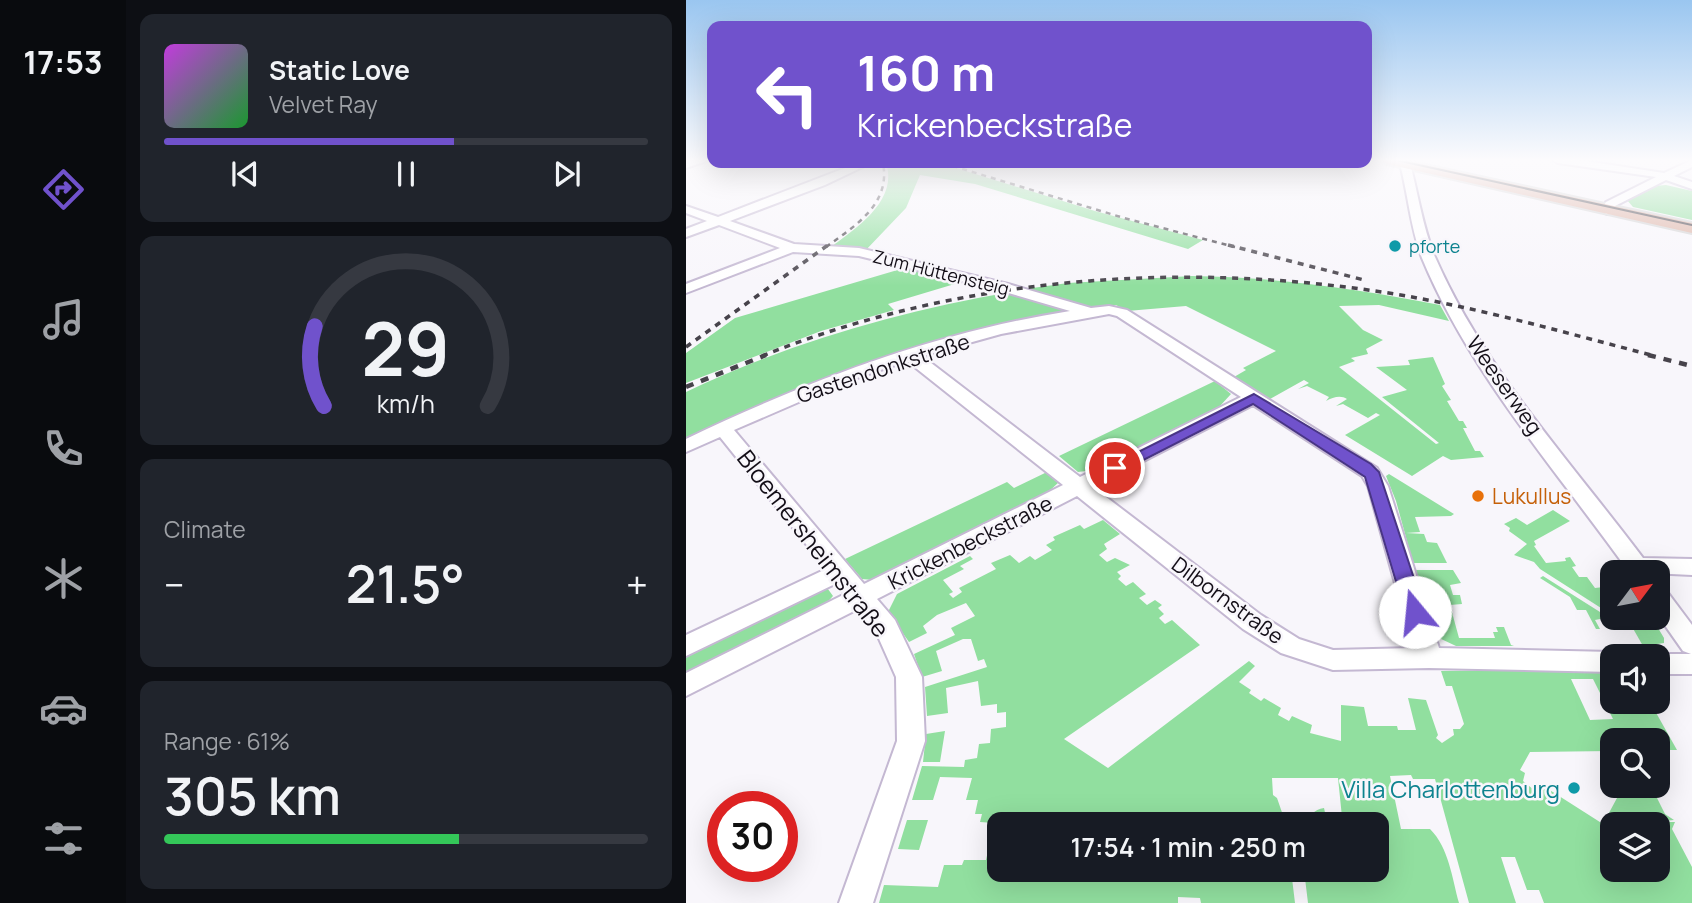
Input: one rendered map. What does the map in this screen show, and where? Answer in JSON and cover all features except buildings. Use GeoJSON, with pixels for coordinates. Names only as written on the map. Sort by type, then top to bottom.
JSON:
{"type":"FeatureCollection","features":[{"type":"Feature","properties":{"kind":"main road"},"geometry":{"type":"LineString","coordinates":[[1585,202],[1692,222]]}},
{"type":"Feature","properties":{"kind":"main road"},"geometry":{"type":"LineString","coordinates":[[1586,202],[1692,228]]}},
{"type":"Feature","properties":{"kind":"street"},"geometry":{"type":"LineString","coordinates":[[686,233],[767,202]]}},
{"type":"Feature","properties":{"kind":"street","name":"Weeserweg"},"geometry":{"type":"LineString","coordinates":[[1416,202],[1426,248],[1452,306],[1487,362],[1578,491],[1632,560]]}},
{"type":"Feature","properties":{"kind":"street"},"geometry":{"type":"LineString","coordinates":[[1609,207],[1618,202]]}},
{"type":"Feature","properties":{"kind":"street"},"geometry":{"type":"LineString","coordinates":[[686,209],[792,248]]}},
{"type":"Feature","properties":{"kind":"street"},"geometry":{"type":"LineString","coordinates":[[686,289],[792,248]]}},
{"type":"Feature","properties":{"kind":"street","name":"Zum Hüttensteig"},"geometry":{"type":"LineString","coordinates":[[792,248],[859,252],[1003,287],[1088,312]]}},
{"type":"Feature","properties":{"kind":"street"},"geometry":{"type":"LineString","coordinates":[[1088,312],[1109,310],[1122,313],[1365,468],[1376,481],[1429,658]]}},
{"type":"Feature","properties":{"kind":"street","name":"Gastendonkstraße"},"geometry":{"type":"LineString","coordinates":[[686,446],[779,402],[910,355],[1018,326],[1088,312]]}},
{"type":"Feature","properties":{"kind":"street","name":"Dilbornstraße"},"geometry":{"type":"LineString","coordinates":[[910,355],[1252,622],[1290,646],[1333,660],[1429,658],[1600,662]]}},
{"type":"Feature","properties":{"kind":"street","name":"Krickenbeckstraße"},"geometry":{"type":"LineString","coordinates":[[686,685],[1254,398]]}},
{"type":"Feature","properties":{"kind":"street","name":"Bloemersheimstraße"},"geometry":{"type":"LineString","coordinates":[[722,428],[886,627],[909,677],[911,741],[856,903]]}},
{"type":"Feature","properties":{"kind":"street"},"geometry":{"type":"LineString","coordinates":[[1670,568],[1692,567]]}},
{"type":"Feature","properties":{"kind":"street"},"geometry":{"type":"LineString","coordinates":[[686,646],[840,572]]}},
{"type":"Feature","properties":{"kind":"street"},"geometry":{"type":"LineString","coordinates":[[1670,613],[1692,644]]}},
{"type":"Feature","properties":{"kind":"street"},"geometry":{"type":"LineString","coordinates":[[1670,664],[1692,664]]}},
{"type":"Feature","properties":{"kind":"green space"},"geometry":{"type":"Polygon","coordinates":[[[880,202],[908,202],[864,252],[828,249],[850,233],[880,202]]]}},
{"type":"Feature","properties":{"kind":"green space"},"geometry":{"type":"Polygon","coordinates":[[[1034,202],[1066,202],[1203,240],[1188,249],[1034,202]]]}},
{"type":"Feature","properties":{"kind":"green space"},"geometry":{"type":"Polygon","coordinates":[[[1629,202],[1692,202],[1692,220],[1633,207],[1629,202]]]}},
{"type":"Feature","properties":{"kind":"green space"},"geometry":{"type":"Polygon","coordinates":[[[911,266],[968,280],[888,304],[894,310],[821,331],[686,383],[686,353],[735,318],[911,266]]]}},
{"type":"Feature","properties":{"kind":"green space"},"geometry":{"type":"Polygon","coordinates":[[[1192,276],[1317,285],[1440,305],[1449,321],[1379,305],[1339,306],[1363,330],[1383,340],[1366,349],[1368,354],[1351,358],[1355,361],[1339,367],[1436,444],[1439,443],[1382,397],[1407,390],[1376,367],[1410,365],[1408,360],[1433,357],[1445,384],[1442,386],[1451,400],[1447,401],[1459,421],[1463,421],[1467,428],[1463,428],[1475,451],[1480,451],[1484,457],[1451,460],[1443,456],[1412,476],[1345,435],[1380,415],[1376,413],[1368,418],[1343,404],[1336,406],[1347,399],[1345,398],[1337,397],[1326,401],[1329,397],[1307,386],[1298,389],[1309,383],[1304,380],[1270,399],[1234,377],[1246,370],[1243,368],[1276,351],[1186,306],[1127,311],[1116,305],[1087,309],[1018,290],[1068,283],[1192,276]]]}},
{"type":"Feature","properties":{"kind":"green space"},"geometry":{"type":"Polygon","coordinates":[[[1011,292],[1073,308],[1072,312],[978,332],[686,439],[686,392],[725,374],[764,358],[886,319],[1011,292]]]}},
{"type":"Feature","properties":{"kind":"green space"},"geometry":{"type":"Polygon","coordinates":[[[1215,381],[1231,394],[1220,406],[1094,470],[1078,472],[1059,456],[1215,381]]]}},
{"type":"Feature","properties":{"kind":"green space"},"geometry":{"type":"Polygon","coordinates":[[[1047,472],[1059,482],[1044,496],[873,580],[862,579],[845,559],[1007,482],[1014,488],[1047,472]]]}},
{"type":"Feature","properties":{"kind":"green space"},"geometry":{"type":"Polygon","coordinates":[[[1389,474],[1454,514],[1415,517],[1420,532],[1406,533],[1424,534],[1427,542],[1437,543],[1447,563],[1413,563],[1396,501],[1386,476],[1389,474]]]}},
{"type":"Feature","properties":{"kind":"green space"},"geometry":{"type":"Polygon","coordinates":[[[1553,510],[1570,521],[1534,541],[1534,546],[1546,563],[1566,561],[1565,558],[1570,557],[1576,566],[1572,567],[1579,577],[1587,577],[1595,588],[1600,587],[1600,607],[1540,569],[1534,562],[1514,555],[1527,544],[1504,524],[1516,518],[1527,525],[1553,510]]]}},
{"type":"Feature","properties":{"kind":"green space"},"geometry":{"type":"Polygon","coordinates":[[[1103,520],[1120,534],[1104,544],[1107,549],[1099,555],[1107,562],[1115,558],[1130,565],[1117,572],[1121,576],[1118,579],[1126,586],[1133,582],[1146,594],[1139,598],[1147,605],[1155,600],[1162,605],[1158,608],[1164,614],[1159,618],[1165,624],[1172,620],[1200,645],[1064,739],[1108,768],[1249,661],[1255,666],[1239,682],[1251,690],[1249,693],[1261,701],[1264,698],[1281,708],[1278,715],[1289,721],[1292,716],[1312,725],[1310,733],[1341,741],[1341,705],[1364,707],[1368,726],[1397,726],[1398,730],[1416,730],[1408,698],[1426,700],[1438,735],[1436,738],[1442,743],[1454,735],[1453,729],[1460,729],[1464,724],[1452,686],[1446,686],[1441,671],[1600,669],[1600,693],[1593,679],[1571,679],[1590,720],[1613,719],[1610,714],[1657,714],[1665,728],[1600,728],[1600,751],[1530,752],[1520,770],[1525,773],[1523,781],[1534,790],[1545,787],[1600,822],[1600,882],[1670,882],[1670,822],[1675,822],[1672,829],[1692,867],[1692,903],[1544,903],[1539,890],[1527,890],[1515,857],[1501,857],[1516,903],[1469,903],[1435,779],[1413,779],[1411,775],[1390,776],[1401,829],[1430,829],[1442,845],[1459,903],[1308,903],[1305,882],[1389,882],[1389,812],[1341,812],[1338,778],[1272,778],[1273,795],[1277,798],[1282,812],[987,812],[987,822],[980,822],[982,814],[975,814],[978,800],[966,800],[972,778],[940,777],[933,800],[912,800],[922,766],[964,767],[965,760],[977,758],[979,744],[990,743],[991,729],[1006,727],[1006,712],[997,713],[997,704],[981,706],[978,681],[946,688],[948,713],[927,716],[925,687],[987,667],[984,659],[978,661],[971,639],[963,639],[936,651],[942,671],[922,677],[914,654],[955,635],[951,628],[975,616],[966,603],[937,615],[923,626],[927,633],[909,642],[888,612],[897,594],[970,556],[973,559],[960,566],[964,569],[943,580],[953,592],[949,594],[953,598],[962,592],[959,588],[996,569],[991,563],[1010,555],[1019,563],[1030,556],[1035,560],[1052,550],[1046,545],[1055,540],[1053,537],[1080,525],[1084,529],[1103,520]]]}},
{"type":"Feature","properties":{"kind":"green space"},"geometry":{"type":"Polygon","coordinates":[[[1415,570],[1453,570],[1461,583],[1450,585],[1453,595],[1460,595],[1462,604],[1450,605],[1459,638],[1495,638],[1493,632],[1498,632],[1496,627],[1504,627],[1511,645],[1514,646],[1456,646],[1439,638],[1415,570]]]}},
{"type":"Feature","properties":{"kind":"green space"},"geometry":{"type":"Polygon","coordinates":[[[1543,576],[1600,612],[1600,619],[1595,620],[1600,629],[1596,629],[1586,610],[1577,610],[1570,597],[1540,578],[1543,576]]]}},
{"type":"Feature","properties":{"kind":"green space"},"geometry":{"type":"Polygon","coordinates":[[[825,585],[833,596],[825,605],[686,676],[686,653],[825,585]]]}},
{"type":"Feature","properties":{"kind":"green space"},"geometry":{"type":"Polygon","coordinates":[[[1634,630],[1659,630],[1664,638],[1664,643],[1642,644],[1634,630]]]}},
{"type":"Feature","properties":{"kind":"green space"},"geometry":{"type":"Polygon","coordinates":[[[945,731],[940,762],[923,762],[926,734],[945,731]]]}},
{"type":"Feature","properties":{"kind":"green space"},"geometry":{"type":"Polygon","coordinates":[[[1670,738],[1677,750],[1670,750],[1670,738]]]}},
{"type":"Feature","properties":{"kind":"green space"},"geometry":{"type":"Polygon","coordinates":[[[1617,798],[1657,798],[1664,812],[1609,812],[1617,798]]]}},
{"type":"Feature","properties":{"kind":"green space"},"geometry":{"type":"Polygon","coordinates":[[[907,820],[928,820],[919,850],[898,849],[907,820]]]}},
{"type":"Feature","properties":{"kind":"green space"},"geometry":{"type":"Polygon","coordinates":[[[987,855],[987,882],[1292,882],[1295,903],[1201,903],[1200,898],[1178,897],[1178,903],[879,903],[884,885],[938,887],[944,865],[962,865],[964,860],[986,860],[987,855]]]}},
{"type":"Feature","properties":{"kind":"tram line"},"geometry":{"type":"LineString","coordinates":[[1588,202],[1692,225]]}},
{"type":"Feature","properties":{"kind":"railway"},"geometry":{"type":"LineString","coordinates":[[826,247],[859,222],[876,202]]}},
{"type":"Feature","properties":{"kind":"railway"},"geometry":{"type":"LineString","coordinates":[[1072,202],[1235,247]]}},
{"type":"Feature","properties":{"kind":"railway"},"geometry":{"type":"LineString","coordinates":[[686,347],[828,245]]}},
{"type":"Feature","properties":{"kind":"railway"},"geometry":{"type":"LineString","coordinates":[[1228,245],[1364,280]]}},
{"type":"Feature","properties":{"kind":"railway"},"geometry":{"type":"LineString","coordinates":[[762,356],[834,330],[907,310],[982,294],[1133,278],[1210,277],[1286,281],[1435,301],[1655,356]]}},
{"type":"Feature","properties":{"kind":"railway"},"geometry":{"type":"LineString","coordinates":[[686,387],[766,355]]}},
{"type":"Feature","properties":{"kind":"railway"},"geometry":{"type":"LineString","coordinates":[[1648,355],[1692,366]]}},
{"type":"Feature","properties":{"kind":"place","name":"pforte"},"geometry":{"type":"Point","coordinates":[1395,246]}},
{"type":"Feature","properties":{"kind":"place","name":"Lukullus"},"geometry":{"type":"Point","coordinates":[1478,496]}},
{"type":"Feature","properties":{"kind":"place","name":"Villa Charlottenburg"},"geometry":{"type":"Point","coordinates":[1574,788]}},
{"type":"Feature","properties":{"kind":"route"},"geometry":{"type":"LineString","coordinates":[[1115,468],[1254,398],[1365,468],[1373,476],[1415,612]]}}]}
